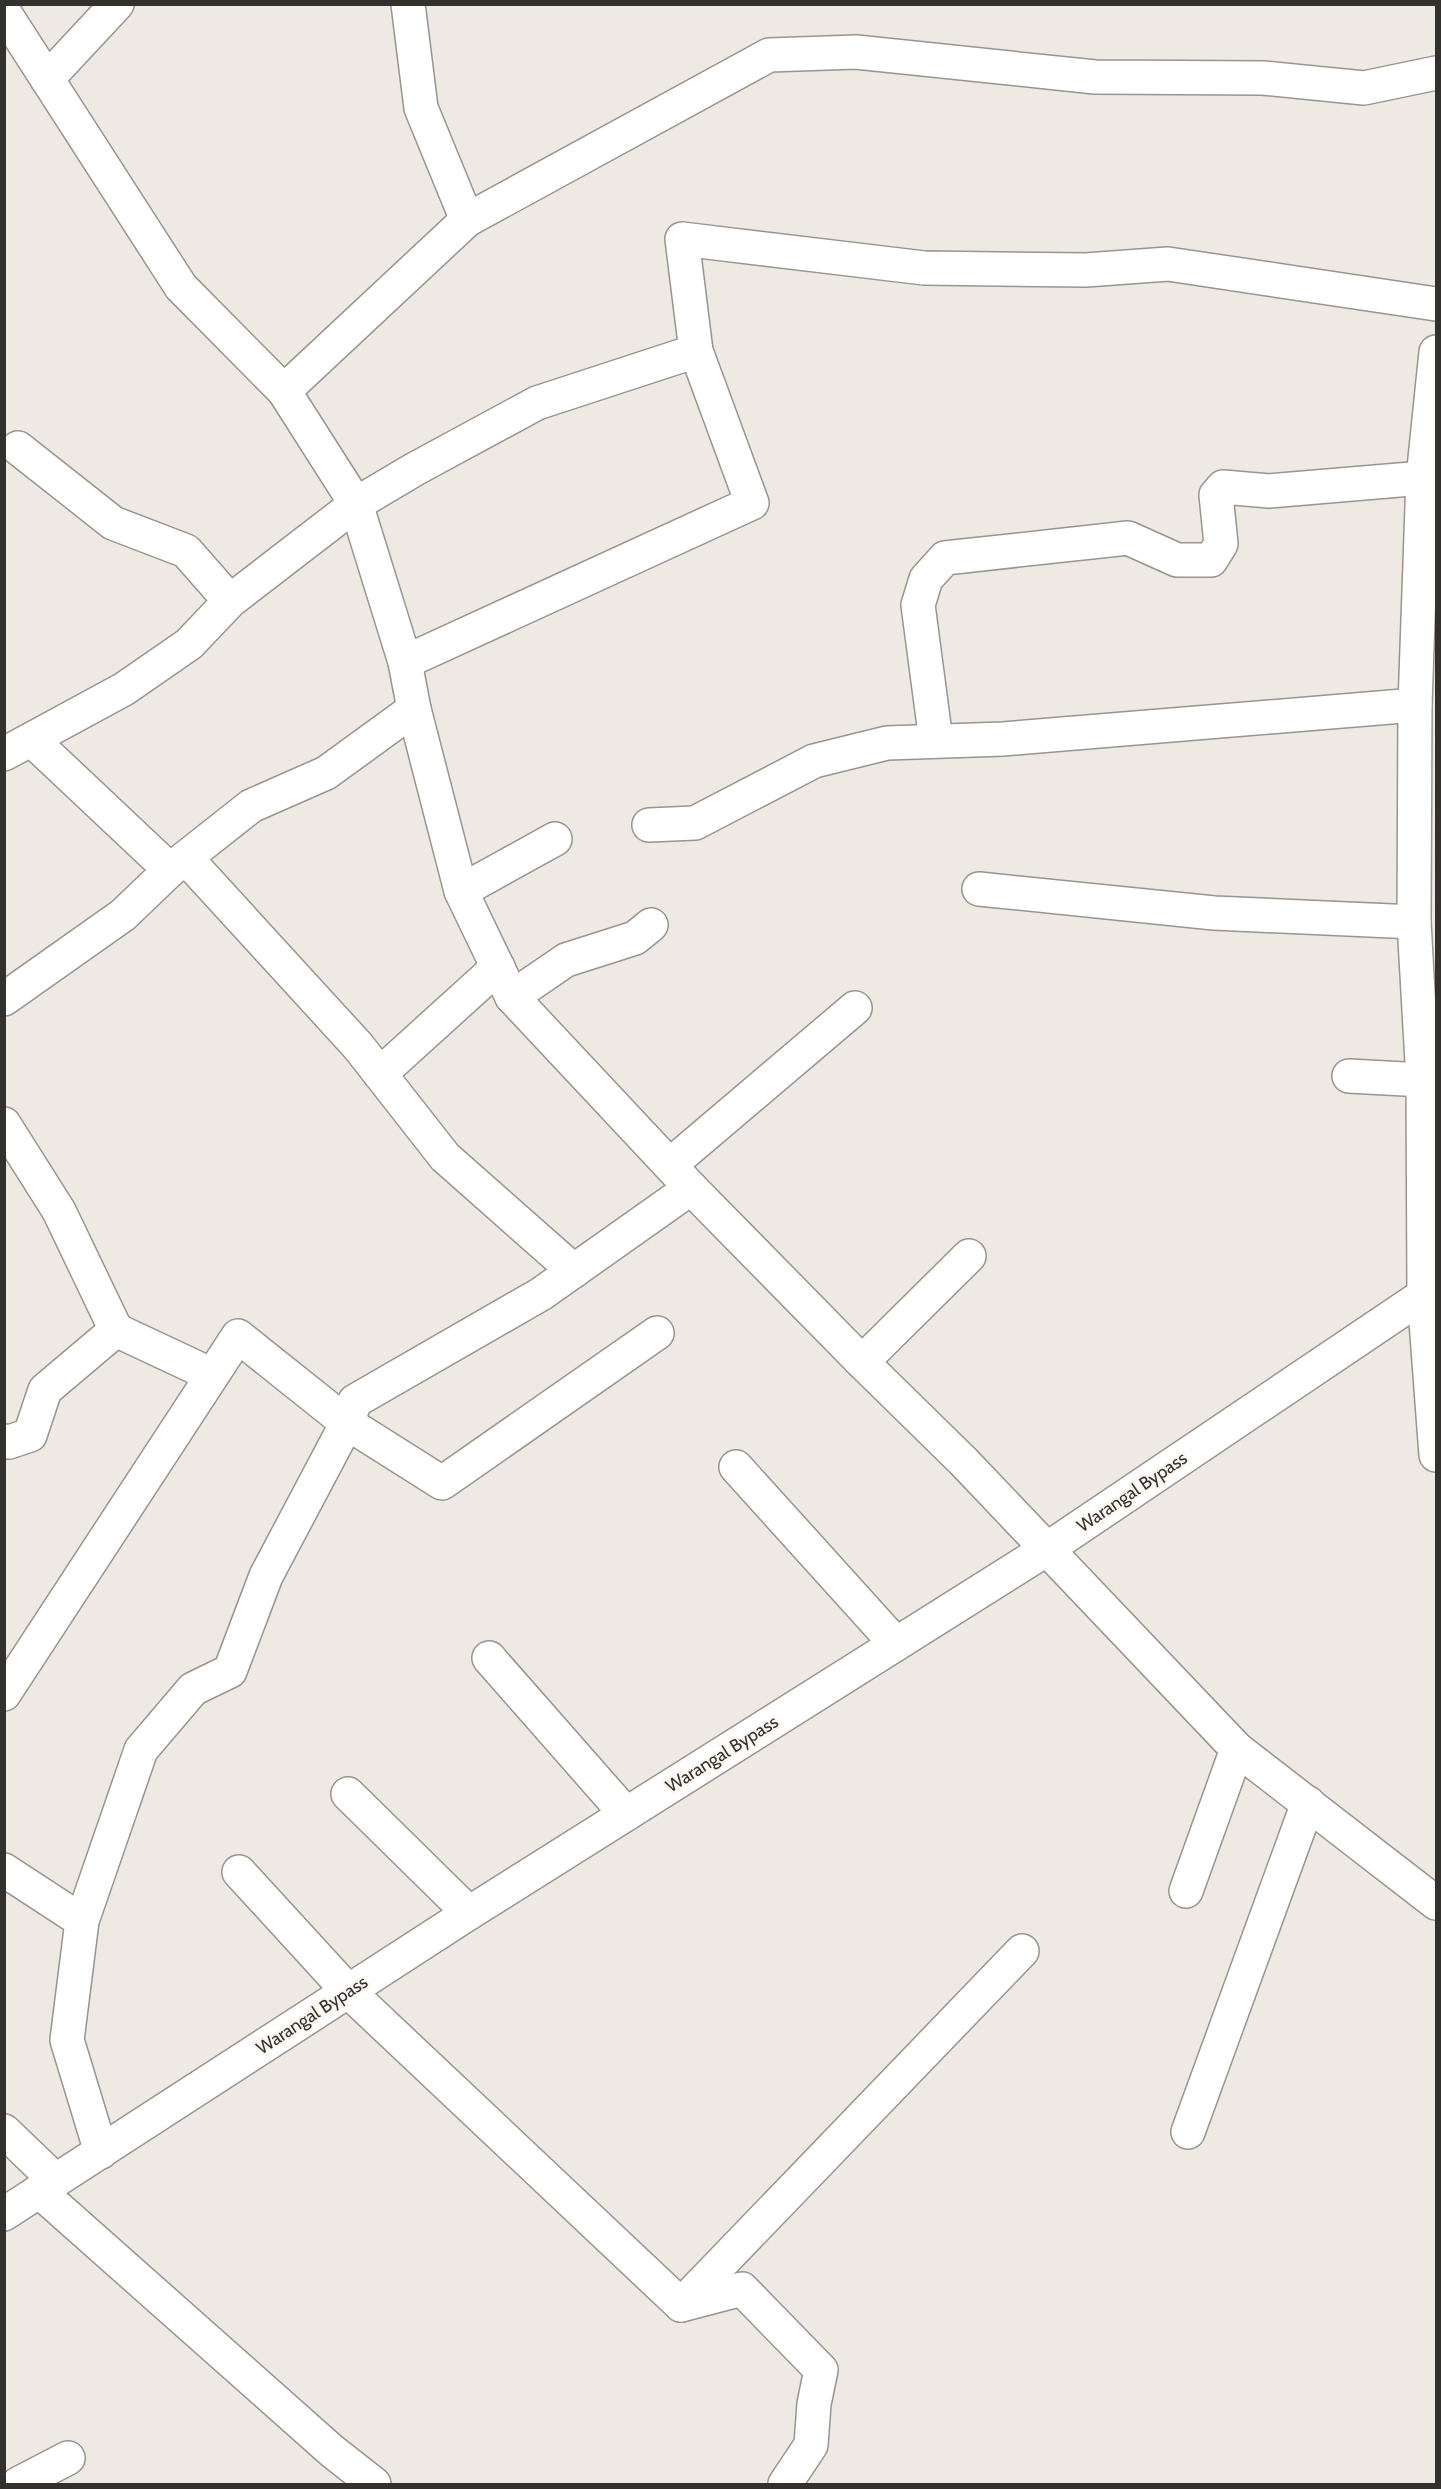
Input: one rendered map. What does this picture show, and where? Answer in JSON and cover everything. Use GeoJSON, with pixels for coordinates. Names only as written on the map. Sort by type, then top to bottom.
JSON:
{"type":"FeatureCollection","features":[{"type":"Feature","properties":{"kind":"street"},"geometry":{"type":"LineString","coordinates":[[47,79],[117,4]]}},
{"type":"Feature","properties":{"kind":"street"},"geometry":{"type":"LineString","coordinates":[[408,4],[421,108],[467,220]]}},
{"type":"Feature","properties":{"kind":"street"},"geometry":{"type":"LineString","coordinates":[[4,12],[181,287],[284,390],[356,504],[405,662],[414,709],[461,891],[512,997],[680,1177],[964,1462],[1237,1749],[1437,1903]]}},
{"type":"Feature","properties":{"kind":"street"},"geometry":{"type":"LineString","coordinates":[[284,390],[467,220],[769,55],[856,52],[1095,77],[1263,78],[1364,88],[1437,73]]}},
{"type":"Feature","properties":{"kind":"street"},"geometry":{"type":"LineString","coordinates":[[405,662],[752,503],[696,351],[682,239],[924,268],[1086,270],[1168,264],[1437,304]]}},
{"type":"Feature","properties":{"kind":"street"},"geometry":{"type":"LineString","coordinates":[[574,1270],[445,1157],[358,1046],[178,864],[18,747],[133,683],[189,644],[230,602],[356,504],[537,403],[696,351]]}},
{"type":"Feature","properties":{"kind":"street"},"geometry":{"type":"LineString","coordinates":[[1437,352],[1423,478],[1415,705],[1414,922],[1423,1080],[1437,1455]]}},
{"type":"Feature","properties":{"kind":"street"},"geometry":{"type":"LineString","coordinates":[[18,448],[113,523],[186,550],[230,602]]}},
{"type":"Feature","properties":{"kind":"street"},"geometry":{"type":"LineString","coordinates":[[936,741],[918,605],[926,579],[945,558],[1128,538],[1178,560],[1210,560],[1221,544],[1216,495],[1223,487],[1269,491],[1423,478]]}},
{"type":"Feature","properties":{"kind":"street"},"geometry":{"type":"LineString","coordinates":[[649,825],[695,823],[814,761],[887,743],[1003,739],[1415,705]]}},
{"type":"Feature","properties":{"kind":"street"},"geometry":{"type":"LineString","coordinates":[[4,999],[123,915],[178,864],[250,806],[326,773],[414,709]]}},
{"type":"Feature","properties":{"kind":"street"},"geometry":{"type":"LineString","coordinates":[[461,891],[555,839]]}},
{"type":"Feature","properties":{"kind":"street"},"geometry":{"type":"LineString","coordinates":[[979,889],[1214,913],[1414,922]]}},
{"type":"Feature","properties":{"kind":"street"},"geometry":{"type":"LineString","coordinates":[[512,997],[566,960],[635,938],[651,925]]}},
{"type":"Feature","properties":{"kind":"street"},"geometry":{"type":"LineString","coordinates":[[380,1074],[498,967]]}},
{"type":"Feature","properties":{"kind":"street"},"geometry":{"type":"LineString","coordinates":[[102,2152],[67,2040],[82,1921],[141,1750],[193,1689],[230,1671],[266,1576],[347,1423],[355,1401],[541,1294],[574,1270],[680,1177],[855,1008]]}},
{"type":"Feature","properties":{"kind":"street"},"geometry":{"type":"LineString","coordinates":[[1349,1076],[1423,1080]]}},
{"type":"Feature","properties":{"kind":"street"},"geometry":{"type":"LineString","coordinates":[[4,1124],[59,1211],[116,1330],[212,1376]]}},
{"type":"Feature","properties":{"kind":"street"},"geometry":{"type":"LineString","coordinates":[[862,1362],[969,1256]]}},
{"type":"Feature","properties":{"kind":"street","name":"Warangal Bypass"},"geometry":{"type":"LineString","coordinates":[[4,2214],[469,1913],[1047,1549],[1430,1293]]}},
{"type":"Feature","properties":{"kind":"street"},"geometry":{"type":"LineString","coordinates":[[4,1441],[9,1442],[30,1435],[45,1390],[116,1330]]}},
{"type":"Feature","properties":{"kind":"street"},"geometry":{"type":"LineString","coordinates":[[4,1694],[238,1336],[347,1423],[442,1483],[657,1333]]}},
{"type":"Feature","properties":{"kind":"street"},"geometry":{"type":"LineString","coordinates":[[736,1467],[896,1644]]}},
{"type":"Feature","properties":{"kind":"street"},"geometry":{"type":"LineString","coordinates":[[489,1658],[626,1814]]}},
{"type":"Feature","properties":{"kind":"street"},"geometry":{"type":"LineString","coordinates":[[1186,1892],[1237,1749]]}},
{"type":"Feature","properties":{"kind":"street"},"geometry":{"type":"LineString","coordinates":[[348,1794],[469,1913]]}},
{"type":"Feature","properties":{"kind":"street"},"geometry":{"type":"LineString","coordinates":[[1188,2132],[1308,1803]]}},
{"type":"Feature","properties":{"kind":"street"},"geometry":{"type":"LineString","coordinates":[[4,1870],[82,1921]]}},
{"type":"Feature","properties":{"kind":"street"},"geometry":{"type":"LineString","coordinates":[[239,1872],[348,1991],[681,2305]]}},
{"type":"Feature","properties":{"kind":"street"},"geometry":{"type":"LineString","coordinates":[[681,2305],[1022,1951]]}},
{"type":"Feature","properties":{"kind":"street"},"geometry":{"type":"LineString","coordinates":[[4,2131],[47,2185],[323,2443],[374,2484]]}},
{"type":"Feature","properties":{"kind":"street"},"geometry":{"type":"LineString","coordinates":[[681,2305],[742,2289],[821,2370],[814,2404],[811,2445],[785,2484]]}},
{"type":"Feature","properties":{"kind":"street"},"geometry":{"type":"LineString","coordinates":[[18,2484],[68,2458]]}}]}
